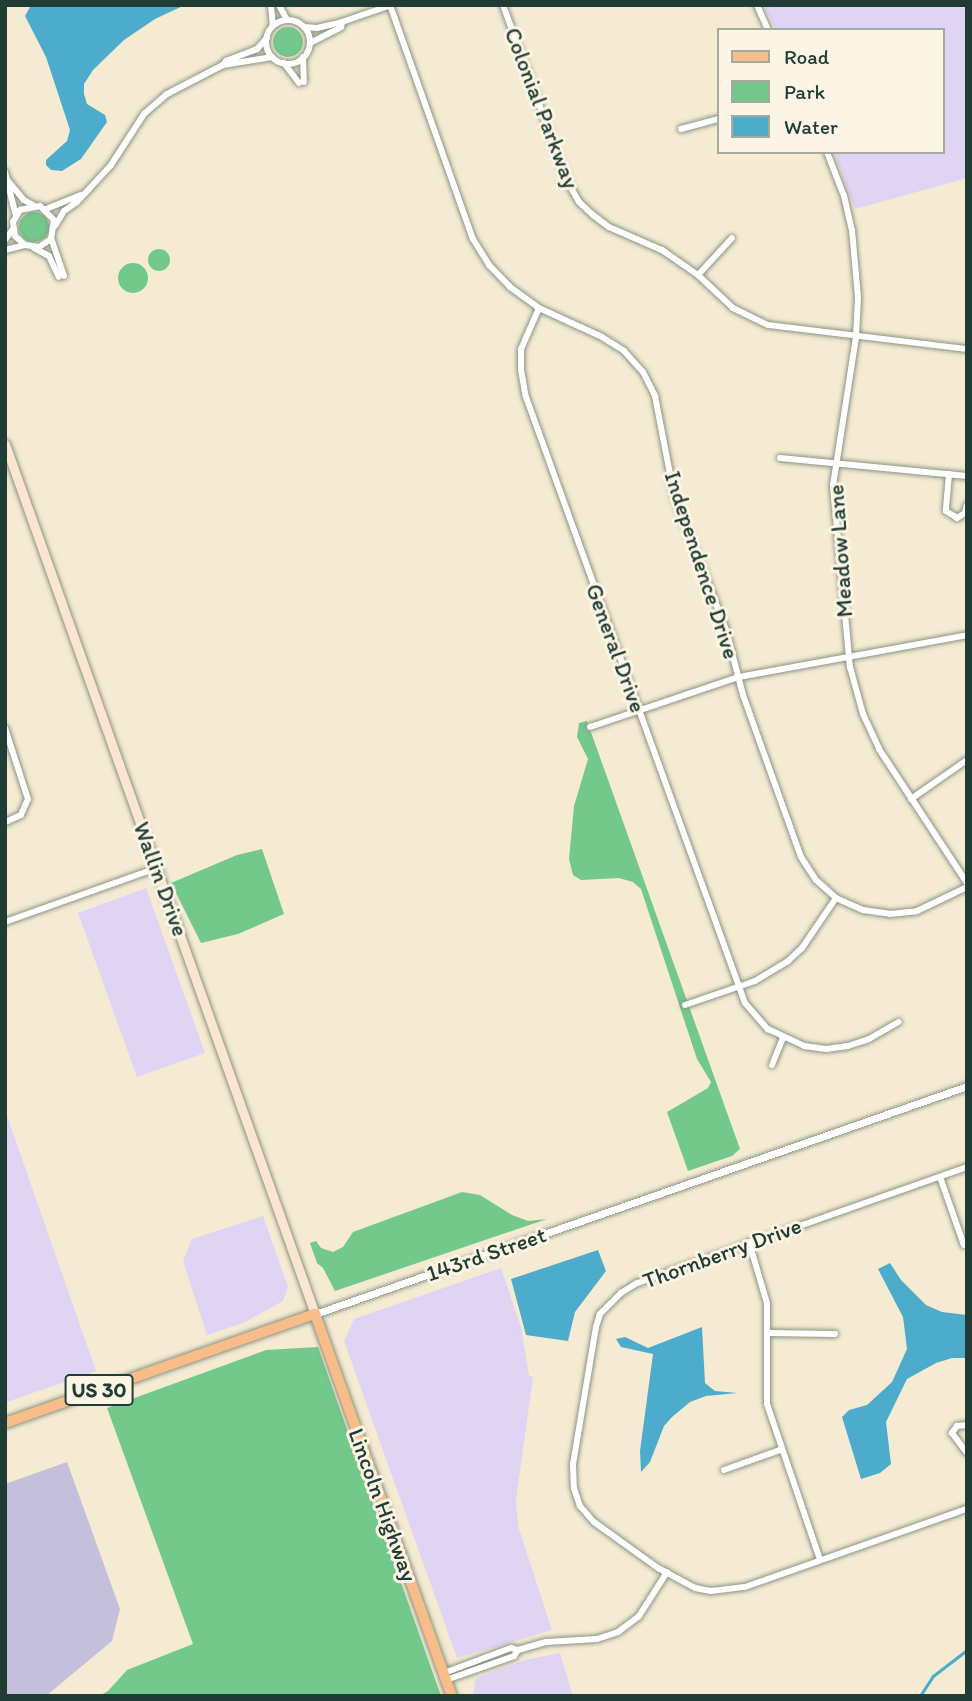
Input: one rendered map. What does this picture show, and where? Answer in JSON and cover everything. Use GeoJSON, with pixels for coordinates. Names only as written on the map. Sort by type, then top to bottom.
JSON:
{"type":"FeatureCollection","features":[{"type":"Feature","properties":{"kind":"main road","name":"Wallin Drive"},"geometry":{"type":"LineString","coordinates":[[5,444],[315,1314]]}},
{"type":"Feature","properties":{"kind":"main road","name":"143rd Street"},"geometry":{"type":"LineString","coordinates":[[5,1423],[315,1314]]}},
{"type":"Feature","properties":{"kind":"main road","name":"Lincoln Highway"},"geometry":{"type":"LineString","coordinates":[[315,1314],[452,1696]]}},
{"type":"Feature","properties":{"kind":"street"},"geometry":{"type":"LineString","coordinates":[[271,5],[274,26]]}},
{"type":"Feature","properties":{"kind":"street"},"geometry":{"type":"LineString","coordinates":[[279,5],[287,20],[304,27],[317,28],[391,5]]}},
{"type":"Feature","properties":{"kind":"street","name":"Independence Drive"},"geometry":{"type":"LineString","coordinates":[[391,5],[473,239],[489,265],[510,287],[539,309],[602,337],[624,351],[643,372],[655,396],[663,423],[674,495],[726,630],[743,695],[801,857],[816,880],[835,898],[863,910],[890,915],[917,911],[967,885]]}},
{"type":"Feature","properties":{"kind":"street","name":"Colonial Parkway"},"geometry":{"type":"LineString","coordinates":[[503,5],[558,160],[579,202],[609,227],[662,250],[698,275],[733,308],[768,325],[967,349]]}},
{"type":"Feature","properties":{"kind":"street"},"geometry":{"type":"LineString","coordinates":[[757,5],[767,28]]}},
{"type":"Feature","properties":{"kind":"street"},"geometry":{"type":"LineString","coordinates":[[223,65],[226,61],[257,49],[274,26],[287,20]]}},
{"type":"Feature","properties":{"kind":"street"},"geometry":{"type":"LineString","coordinates":[[5,250],[46,244],[64,212],[111,165],[144,114],[167,94],[223,65],[272,57],[284,63],[302,82],[303,57],[310,44],[341,27],[342,22]]}},
{"type":"Feature","properties":{"kind":"street"},"geometry":{"type":"LineString","coordinates":[[304,27],[310,44]]}},
{"type":"Feature","properties":{"kind":"street"},"geometry":{"type":"LineString","coordinates":[[267,38],[272,57]]}},
{"type":"Feature","properties":{"kind":"street"},"geometry":{"type":"LineString","coordinates":[[284,63],[303,57]]}},
{"type":"Feature","properties":{"kind":"street"},"geometry":{"type":"LineString","coordinates":[[681,129],[707,125],[716,120]]}},
{"type":"Feature","properties":{"kind":"street","name":"Meadow Lane"},"geometry":{"type":"LineString","coordinates":[[828,154],[844,196],[852,230],[858,297],[856,337],[834,464],[834,510],[848,655],[855,688],[879,749],[967,885]]}},
{"type":"Feature","properties":{"kind":"street"},"geometry":{"type":"LineString","coordinates":[[5,172],[8,181],[24,200],[46,209],[81,195]]}},
{"type":"Feature","properties":{"kind":"street"},"geometry":{"type":"LineString","coordinates":[[5,240],[13,229],[16,216],[7,187],[8,181]]}},
{"type":"Feature","properties":{"kind":"street"},"geometry":{"type":"LineString","coordinates":[[16,216],[33,205]]}},
{"type":"Feature","properties":{"kind":"street"},"geometry":{"type":"LineString","coordinates":[[46,209],[55,226]]}},
{"type":"Feature","properties":{"kind":"street"},"geometry":{"type":"LineString","coordinates":[[13,229],[29,246],[48,257],[62,276],[51,238]]}},
{"type":"Feature","properties":{"kind":"street"},"geometry":{"type":"LineString","coordinates":[[698,275],[732,238]]}},
{"type":"Feature","properties":{"kind":"street","name":"General Drive"},"geometry":{"type":"LineString","coordinates":[[539,309],[522,349],[521,370],[526,397],[737,987],[756,1017],[783,1038]]}},
{"type":"Feature","properties":{"kind":"street"},"geometry":{"type":"LineString","coordinates":[[780,458],[967,476]]}},
{"type":"Feature","properties":{"kind":"street"},"geometry":{"type":"LineString","coordinates":[[949,474],[946,511],[957,518],[965,513],[967,505]]}},
{"type":"Feature","properties":{"kind":"street"},"geometry":{"type":"LineString","coordinates":[[590,727],[739,677],[967,635]]}},
{"type":"Feature","properties":{"kind":"street"},"geometry":{"type":"LineString","coordinates":[[5,728],[27,791],[26,807],[21,815],[5,822]]}},
{"type":"Feature","properties":{"kind":"street"},"geometry":{"type":"LineString","coordinates":[[911,799],[967,760]]}},
{"type":"Feature","properties":{"kind":"street"},"geometry":{"type":"LineString","coordinates":[[5,922],[157,868]]}},
{"type":"Feature","properties":{"kind":"street"},"geometry":{"type":"LineString","coordinates":[[685,1005],[771,973],[788,961],[802,948],[835,898]]}},
{"type":"Feature","properties":{"kind":"street"},"geometry":{"type":"LineString","coordinates":[[772,1065],[783,1038],[804,1046],[826,1049],[869,1039],[898,1023]]}},
{"type":"Feature","properties":{"kind":"street","name":"143rd Street"},"geometry":{"type":"LineString","coordinates":[[315,1314],[967,1086]]}},
{"type":"Feature","properties":{"kind":"street","name":"Thornberry Drive"},"geometry":{"type":"LineString","coordinates":[[967,1167],[637,1283],[610,1302],[600,1314],[596,1327],[573,1464],[574,1488],[580,1506],[609,1535],[695,1588],[727,1591],[967,1509]]}},
{"type":"Feature","properties":{"kind":"street"},"geometry":{"type":"LineString","coordinates":[[940,1177],[964,1245]]}},
{"type":"Feature","properties":{"kind":"street"},"geometry":{"type":"LineString","coordinates":[[749,1242],[767,1303],[769,1333],[766,1388],[780,1450],[820,1560]]}},
{"type":"Feature","properties":{"kind":"street"},"geometry":{"type":"LineString","coordinates":[[769,1333],[835,1334]]}},
{"type":"Feature","properties":{"kind":"street"},"geometry":{"type":"LineString","coordinates":[[967,1425],[957,1426],[952,1433],[967,1453]]}},
{"type":"Feature","properties":{"kind":"street"},"geometry":{"type":"LineString","coordinates":[[724,1470],[780,1450]]}},
{"type":"Feature","properties":{"kind":"street"},"geometry":{"type":"LineString","coordinates":[[445,1676],[511,1648],[518,1650],[546,1642],[597,1639],[618,1632],[639,1616],[667,1572]]}},
{"type":"Feature","properties":{"kind":"shaded area"},"geometry":{"type":"Polygon","coordinates":[[[764,5],[967,5],[967,178],[855,209],[835,154],[944,154],[944,28],[775,28],[764,5]]]}},
{"type":"Feature","properties":{"kind":"shaded area"},"geometry":{"type":"Polygon","coordinates":[[[146,888],[205,1053],[137,1077],[78,913],[146,888]]]}},
{"type":"Feature","properties":{"kind":"shaded area"},"geometry":{"type":"Polygon","coordinates":[[[5,1110],[96,1371],[7,1402],[5,1398],[5,1110]]]}},
{"type":"Feature","properties":{"kind":"shaded area"},"geometry":{"type":"Polygon","coordinates":[[[263,1216],[288,1287],[283,1301],[243,1323],[207,1335],[183,1261],[192,1239],[263,1216]]]}},
{"type":"Feature","properties":{"kind":"shaded area"},"geometry":{"type":"Polygon","coordinates":[[[501,1268],[521,1327],[529,1376],[533,1377],[516,1500],[518,1526],[552,1630],[457,1658],[344,1341],[354,1319],[501,1268]]]}},
{"type":"Feature","properties":{"kind":"shaded area"},"geometry":{"type":"Polygon","coordinates":[[[67,1462],[120,1609],[112,1641],[46,1696],[5,1696],[5,1484],[67,1462]]]}},
{"type":"Feature","properties":{"kind":"shaded area"},"geometry":{"type":"Polygon","coordinates":[[[560,1653],[573,1696],[473,1696],[476,1678],[525,1660],[560,1653]]]}},
{"type":"Feature","properties":{"kind":"green space"},"geometry":{"type":"Polygon","coordinates":[[[288,27],[299,31],[303,42],[299,53],[288,57],[277,53],[273,42],[277,31],[288,27]]]}},
{"type":"Feature","properties":{"kind":"green space"},"geometry":{"type":"Polygon","coordinates":[[[34,212],[45,216],[49,227],[45,238],[34,242],[23,238],[19,227],[23,216],[34,212]]]}},
{"type":"Feature","properties":{"kind":"green space"},"geometry":{"type":"Polygon","coordinates":[[[159,249],[167,252],[170,260],[167,268],[159,271],[151,268],[148,260],[151,252],[159,249]]]}},
{"type":"Feature","properties":{"kind":"green space"},"geometry":{"type":"Polygon","coordinates":[[[133,263],[144,267],[148,278],[144,289],[133,293],[122,289],[118,278],[122,267],[133,263]]]}},
{"type":"Feature","properties":{"kind":"green space"},"geometry":{"type":"Polygon","coordinates":[[[587,721],[740,1149],[732,1156],[688,1171],[667,1112],[708,1088],[711,1082],[697,1059],[641,889],[633,882],[619,878],[581,880],[573,875],[569,859],[574,806],[588,759],[577,737],[579,723],[587,721]]]}},
{"type":"Feature","properties":{"kind":"green space"},"geometry":{"type":"Polygon","coordinates":[[[262,849],[284,914],[238,934],[201,943],[171,883],[237,855],[262,849]]]}},
{"type":"Feature","properties":{"kind":"green space"},"geometry":{"type":"Polygon","coordinates":[[[462,1192],[480,1195],[512,1215],[528,1221],[547,1219],[335,1291],[323,1268],[317,1263],[310,1243],[316,1241],[321,1248],[333,1252],[343,1247],[353,1232],[462,1192]]]}},
{"type":"Feature","properties":{"kind":"green space"},"geometry":{"type":"Polygon","coordinates":[[[318,1347],[441,1696],[99,1696],[108,1691],[127,1670],[193,1644],[107,1408],[266,1350],[318,1347]]]}},
{"type":"Feature","properties":{"kind":"water"},"geometry":{"type":"Polygon","coordinates":[[[185,5],[155,19],[124,40],[93,70],[84,84],[84,94],[87,104],[105,115],[107,122],[81,159],[62,171],[51,170],[46,165],[46,160],[67,141],[70,130],[46,57],[25,16],[30,7],[185,5]]]}},
{"type":"Feature","properties":{"kind":"water"},"geometry":{"type":"Polygon","coordinates":[[[598,1250],[606,1271],[575,1312],[568,1341],[526,1335],[511,1279],[598,1250]]]}},
{"type":"Feature","properties":{"kind":"water"},"geometry":{"type":"Polygon","coordinates":[[[890,1263],[901,1280],[926,1305],[942,1312],[967,1315],[967,1358],[952,1358],[936,1363],[907,1379],[886,1422],[891,1464],[880,1473],[861,1479],[842,1417],[849,1410],[867,1405],[892,1382],[907,1349],[903,1317],[878,1269],[890,1263]]]}},
{"type":"Feature","properties":{"kind":"water"},"geometry":{"type":"Polygon","coordinates":[[[702,1327],[705,1383],[715,1391],[737,1393],[706,1396],[690,1402],[664,1426],[650,1462],[641,1472],[640,1451],[653,1354],[621,1347],[616,1339],[625,1337],[648,1348],[702,1327]]]}},
{"type":"Feature","properties":{"kind":"waterway"},"geometry":{"type":"LineString","coordinates":[[920,1696],[933,1676],[967,1650]]}}]}
